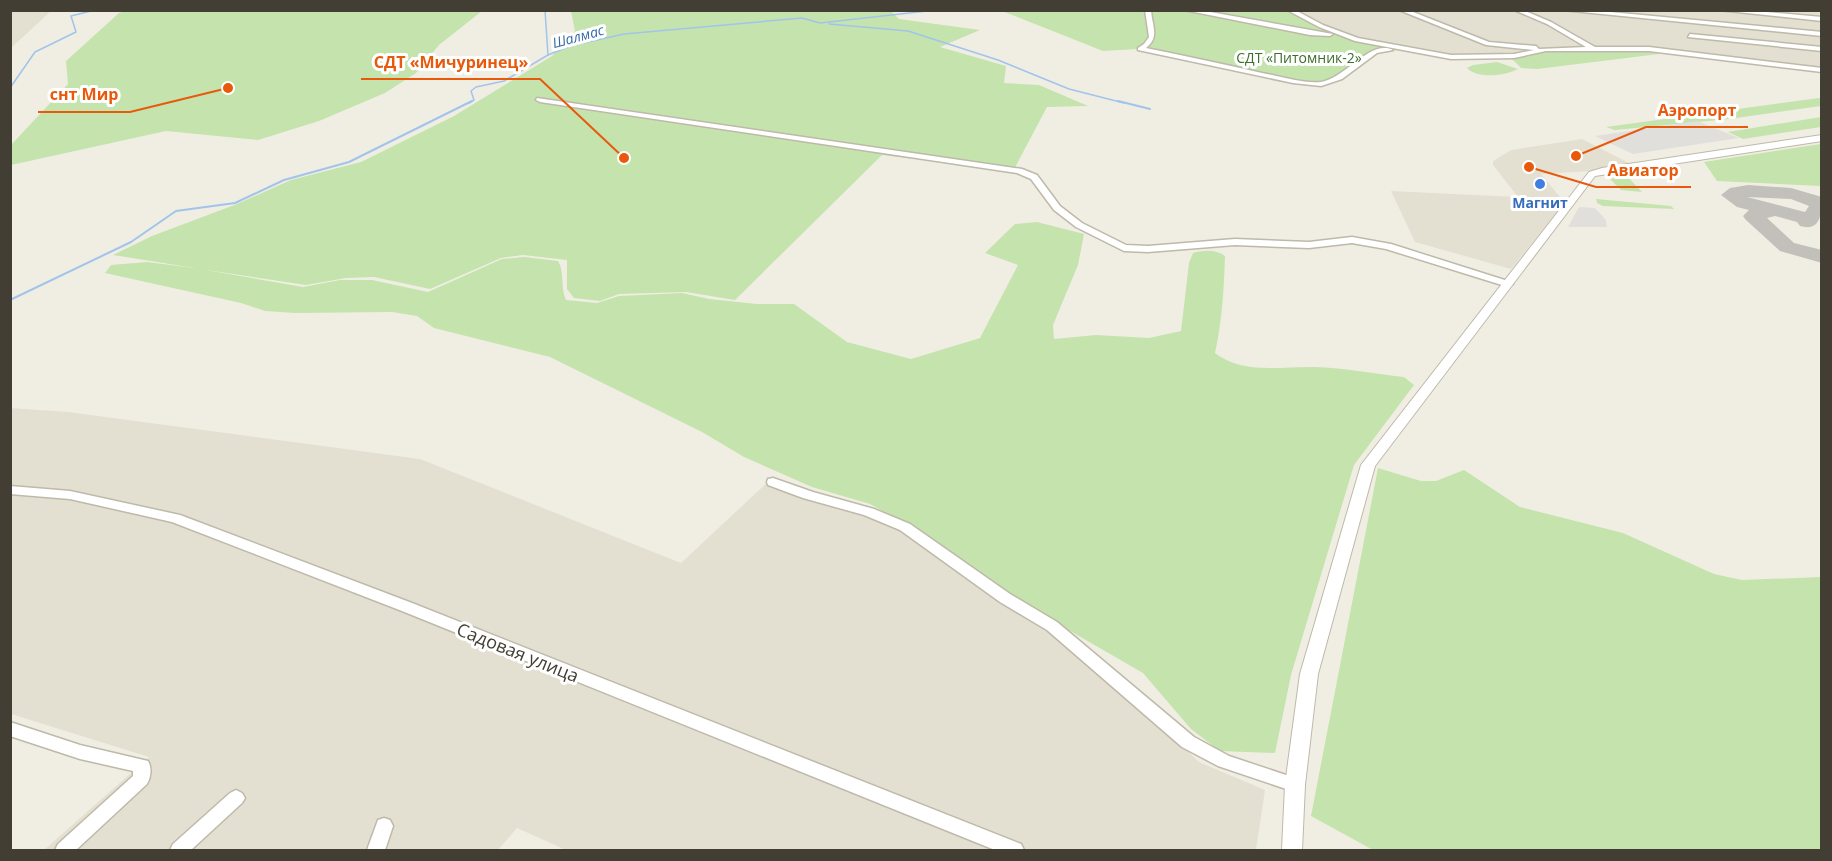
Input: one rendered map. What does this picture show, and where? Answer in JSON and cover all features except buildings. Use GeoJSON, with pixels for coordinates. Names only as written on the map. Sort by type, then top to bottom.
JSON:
{"type":"FeatureCollection","features":[{"type":"Feature","properties":{"kind":"street"},"geometry":{"type":"LineString","coordinates":[[1148,10],[1153,36],[1149,44],[1140,49],[1305,83],[1333,82],[1375,51],[1415,51]]}},
{"type":"Feature","properties":{"kind":"street"},"geometry":{"type":"LineString","coordinates":[[1187,10],[1308,33],[1341,34],[1451,57],[1514,56],[1546,49]]}},
{"type":"Feature","properties":{"kind":"street"},"geometry":{"type":"LineString","coordinates":[[1290,10],[1341,34]]}},
{"type":"Feature","properties":{"kind":"street"},"geometry":{"type":"LineString","coordinates":[[1402,10],[1488,44],[1546,49],[1649,49],[1821,70]]}},
{"type":"Feature","properties":{"kind":"street"},"geometry":{"type":"LineString","coordinates":[[1565,10],[1821,34]]}},
{"type":"Feature","properties":{"kind":"street"},"geometry":{"type":"LineString","coordinates":[[1672,10],[1702,55]]}},
{"type":"Feature","properties":{"kind":"street"},"geometry":{"type":"LineString","coordinates":[[1721,10],[1821,19]]}},
{"type":"Feature","properties":{"kind":"street"},"geometry":{"type":"LineString","coordinates":[[1521,11],[1549,23],[1592,48]]}},
{"type":"Feature","properties":{"kind":"street"},"geometry":{"type":"LineString","coordinates":[[1690,36],[1821,50]]}},
{"type":"Feature","properties":{"kind":"street"},"geometry":{"type":"LineString","coordinates":[[540,100],[1019,171],[1034,177],[1057,208],[1079,225],[1124,248],[1148,249],[1234,242],[1309,245],[1352,240],[1388,246],[1508,284]]}},
{"type":"Feature","properties":{"kind":"street"},"geometry":{"type":"LineString","coordinates":[[1292,850],[1295,785],[1310,674],[1368,465],[1595,173],[1821,138]]}},
{"type":"Feature","properties":{"kind":"street"},"geometry":{"type":"LineString","coordinates":[[773,482],[808,495],[869,512],[905,527],[1005,598],[1052,626],[1188,742],[1224,761],[1295,785]]}},
{"type":"Feature","properties":{"kind":"street","name":"Садовая улица"},"geometry":{"type":"LineString","coordinates":[[10,490],[70,495],[174,518],[407,607],[1015,850]]}},
{"type":"Feature","properties":{"kind":"street"},"geometry":{"type":"LineString","coordinates":[[10,729],[80,752],[142,766],[141,779],[64,850]]}},
{"type":"Feature","properties":{"kind":"street"},"geometry":{"type":"LineString","coordinates":[[179,850],[236,798]]}},
{"type":"Feature","properties":{"kind":"street"},"geometry":{"type":"LineString","coordinates":[[376,850],[384,826]]}},
{"type":"Feature","properties":{"kind":"shaded area"},"geometry":{"type":"Polygon","coordinates":[[[11,10],[51,10],[51,11],[11,48],[11,10]]]}},
{"type":"Feature","properties":{"kind":"shaded area"},"geometry":{"type":"Polygon","coordinates":[[[1291,11],[1821,11],[1821,69],[1674,50],[1588,47],[1544,49],[1514,55],[1461,58],[1358,39],[1341,34],[1291,11]]]}},
{"type":"Feature","properties":{"kind":"shaded area"},"geometry":{"type":"Polygon","coordinates":[[[1697,121],[1739,138],[1633,154],[1595,136],[1697,121]]]}},
{"type":"Feature","properties":{"kind":"shaded area"},"geometry":{"type":"Polygon","coordinates":[[[1582,139],[1631,164],[1591,171],[1541,174],[1565,203],[1511,269],[1415,242],[1391,191],[1518,197],[1493,165],[1493,161],[1511,150],[1582,139]]]}},
{"type":"Feature","properties":{"kind":"shaded area"},"geometry":{"type":"Polygon","coordinates":[[[1579,207],[1595,208],[1606,220],[1607,227],[1568,227],[1579,207]]]}},
{"type":"Feature","properties":{"kind":"shaded area"},"geometry":{"type":"Polygon","coordinates":[[[10,408],[68,412],[420,459],[681,563],[773,477],[871,514],[899,528],[1044,629],[1123,690],[1199,762],[1265,790],[1256,850],[566,850],[517,828],[498,850],[44,850],[149,757],[11,714],[10,408]]]}},
{"type":"Feature","properties":{"kind":"green space"},"geometry":{"type":"Polygon","coordinates":[[[129,10],[482,11],[439,45],[416,73],[385,93],[319,121],[258,140],[166,131],[11,165],[11,145],[68,84],[66,61],[119,13],[129,10]]]}},
{"type":"Feature","properties":{"kind":"green space"},"geometry":{"type":"Polygon","coordinates":[[[571,11],[891,11],[899,19],[980,30],[940,47],[1006,66],[1004,83],[1039,85],[1088,106],[1047,107],[1012,173],[999,169],[882,155],[735,300],[686,292],[619,294],[600,301],[574,298],[567,289],[567,260],[523,255],[501,258],[430,289],[374,277],[346,278],[306,285],[200,269],[303,287],[340,280],[372,280],[428,292],[502,259],[524,257],[558,261],[566,300],[597,303],[619,296],[682,293],[709,299],[757,304],[794,304],[847,342],[911,359],[980,338],[1018,265],[985,253],[1015,224],[1037,222],[1084,234],[1078,265],[1053,325],[1054,339],[1096,335],[1149,338],[1181,331],[1189,263],[1193,253],[1218,252],[1225,256],[1223,293],[1215,353],[1226,360],[1250,367],[1337,369],[1404,377],[1414,385],[1354,465],[1291,675],[1275,753],[1220,751],[1191,729],[1143,673],[1020,602],[929,537],[870,504],[812,487],[744,457],[702,432],[550,357],[434,328],[417,316],[392,312],[265,311],[241,303],[105,273],[111,265],[147,262],[195,268],[113,255],[152,236],[237,204],[291,180],[361,162],[454,116],[552,56],[575,31],[571,11]]]}},
{"type":"Feature","properties":{"kind":"green space","name":"СДТ «Питомник-2»"},"geometry":{"type":"Polygon","coordinates":[[[1002,11],[1289,11],[1340,34],[1411,50],[1382,50],[1331,82],[1305,83],[1138,49],[1103,51],[1002,11]]]}},
{"type":"Feature","properties":{"kind":"green space"},"geometry":{"type":"Polygon","coordinates":[[[1645,49],[1659,54],[1537,69],[1521,68],[1512,59],[1552,51],[1645,49]]]}},
{"type":"Feature","properties":{"kind":"green space"},"geometry":{"type":"Polygon","coordinates":[[[1497,62],[1518,69],[1506,73],[1484,75],[1467,68],[1473,65],[1497,62]]]}},
{"type":"Feature","properties":{"kind":"green space"},"geometry":{"type":"Polygon","coordinates":[[[1819,98],[1821,106],[1729,119],[1615,130],[1606,127],[1819,98]]]}},
{"type":"Feature","properties":{"kind":"green space"},"geometry":{"type":"Polygon","coordinates":[[[1821,117],[1821,127],[1743,139],[1728,132],[1821,117]]]}},
{"type":"Feature","properties":{"kind":"green space"},"geometry":{"type":"Polygon","coordinates":[[[1821,144],[1821,186],[1717,181],[1704,162],[1821,144]]]}},
{"type":"Feature","properties":{"kind":"green space"},"geometry":{"type":"Polygon","coordinates":[[[1623,172],[1642,192],[1621,190],[1605,174],[1623,172]]]}},
{"type":"Feature","properties":{"kind":"green space"},"geometry":{"type":"Polygon","coordinates":[[[1596,199],[1671,206],[1674,209],[1603,206],[1597,203],[1596,199]]]}},
{"type":"Feature","properties":{"kind":"green space"},"geometry":{"type":"Polygon","coordinates":[[[1378,468],[1421,481],[1436,481],[1464,470],[1520,507],[1623,533],[1714,574],[1742,580],[1821,577],[1821,850],[1373,850],[1311,816],[1378,468]]]}},
{"type":"Feature","properties":{"kind":"waterway"},"geometry":{"type":"LineString","coordinates":[[10,88],[35,52],[76,32],[71,16],[95,10]]}},
{"type":"Feature","properties":{"kind":"waterway"},"geometry":{"type":"LineString","coordinates":[[545,10],[548,55]]}},
{"type":"Feature","properties":{"kind":"waterway","name":"Шалмас"},"geometry":{"type":"LineString","coordinates":[[548,55],[570,46],[624,34],[802,18],[820,23],[936,10]]}},
{"type":"Feature","properties":{"kind":"waterway"},"geometry":{"type":"LineString","coordinates":[[829,24],[908,31],[998,60],[1069,89],[1124,103]]}},
{"type":"Feature","properties":{"kind":"waterway"},"geometry":{"type":"LineString","coordinates":[[469,103],[474,100],[471,91],[476,87],[504,81],[548,55]]}},
{"type":"Feature","properties":{"kind":"waterway"},"geometry":{"type":"LineString","coordinates":[[10,300],[131,242],[176,211],[235,203],[284,180],[349,162],[472,101]]}},
{"type":"Feature","properties":{"kind":"waterway"},"geometry":{"type":"LineString","coordinates":[[1118,101],[1150,109]]}},
{"type":"Feature","properties":{"kind":"taxiway"},"geometry":{"type":"LineString","coordinates":[[1798,216],[1744,203],[1731,195],[1737,192],[1761,191],[1791,194],[1814,200],[1820,205],[1807,222]]}},
{"type":"Feature","properties":{"kind":"taxiway"},"geometry":{"type":"LineString","coordinates":[[1769,212],[1760,211],[1753,216],[1787,247],[1822,257]]}},
{"type":"Feature","properties":{"kind":"place","name":"снт Мир"},"geometry":{"type":"Point","coordinates":[228,88]}},
{"type":"Feature","properties":{"kind":"place","name":"Аэропорт"},"geometry":{"type":"Point","coordinates":[1576,156]}},
{"type":"Feature","properties":{"kind":"place","name":"СДТ «Мичуринец»"},"geometry":{"type":"Point","coordinates":[624,158]}},
{"type":"Feature","properties":{"kind":"place","name":"Авиатор"},"geometry":{"type":"Point","coordinates":[1529,167]}},
{"type":"Feature","properties":{"kind":"place","name":"Магнит"},"geometry":{"type":"Point","coordinates":[1540,184]}}]}
